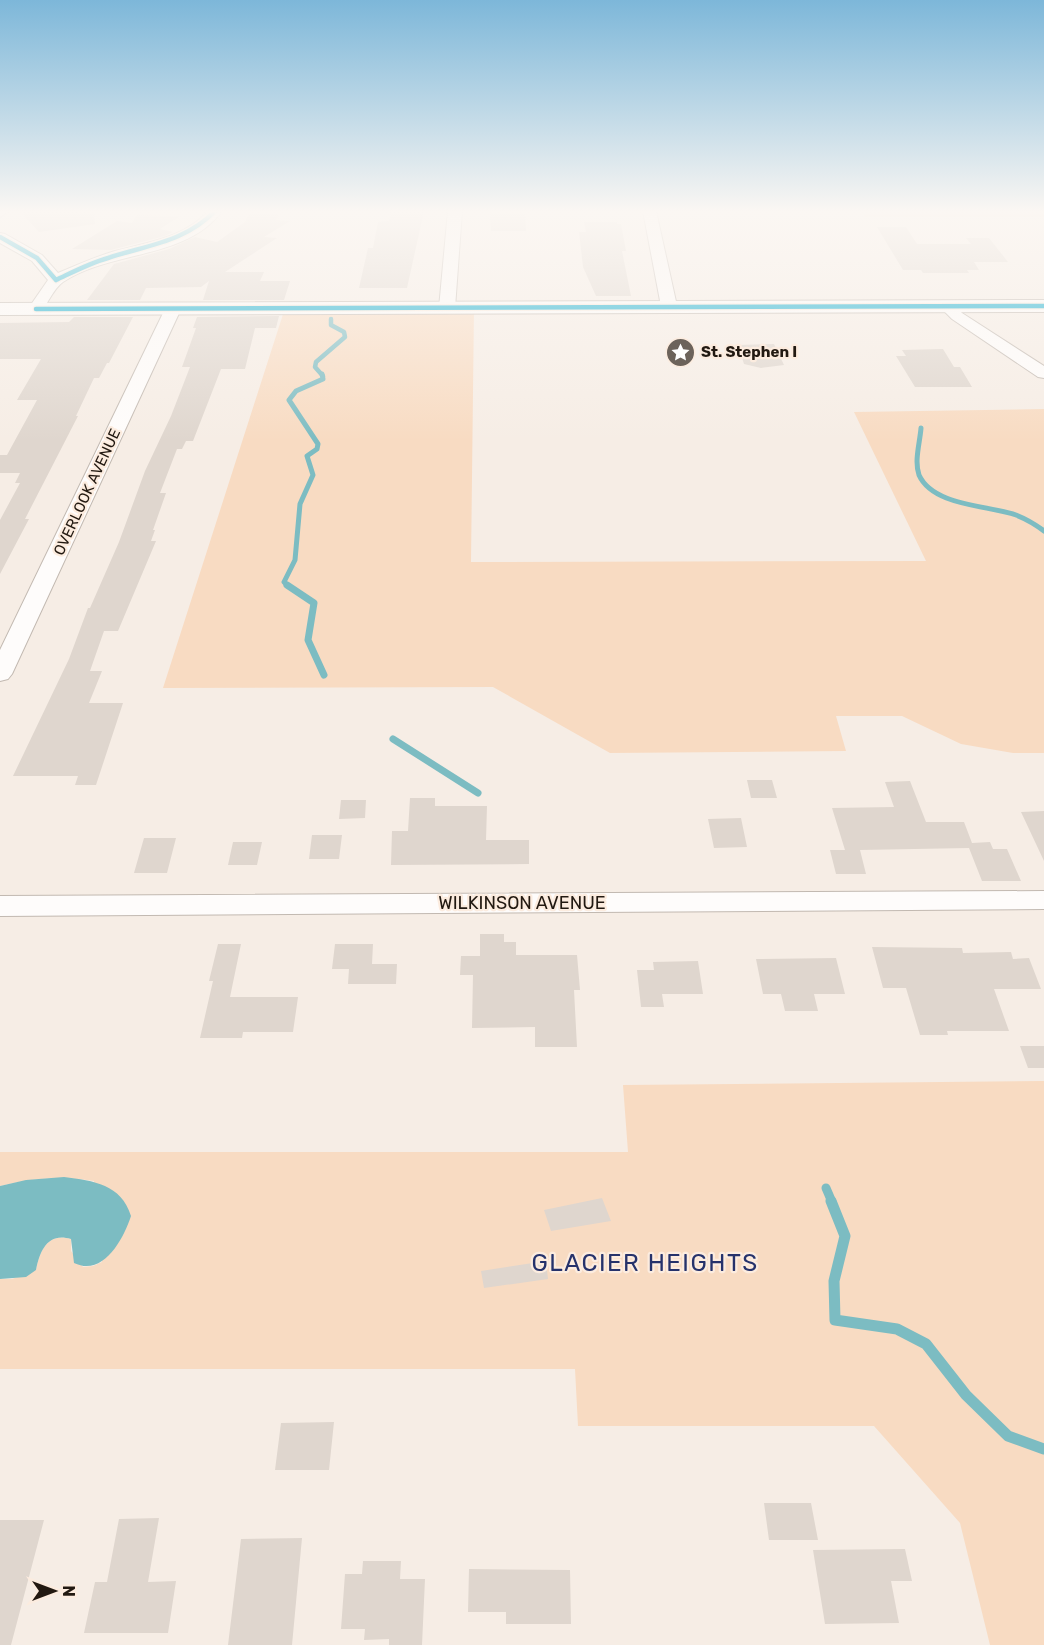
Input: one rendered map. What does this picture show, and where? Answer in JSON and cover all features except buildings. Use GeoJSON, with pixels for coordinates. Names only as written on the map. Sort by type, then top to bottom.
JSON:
{"type":"FeatureCollection","features":[{"type":"Feature","properties":{"kind":"street"},"geometry":{"type":"LineString","coordinates":[[36,309],[51,288]]}},
{"type":"Feature","properties":{"kind":"street"},"geometry":{"type":"LineString","coordinates":[[447,308],[449,288]]}},
{"type":"Feature","properties":{"kind":"street"},"geometry":{"type":"LineString","coordinates":[[665,288],[669,306]]}},
{"type":"Feature","properties":{"kind":"street"},"geometry":{"type":"LineString","coordinates":[[947,306],[957,316],[1044,373]]}},
{"type":"Feature","properties":{"kind":"street"},"geometry":{"type":"LineString","coordinates":[[0,309],[1044,306]]}},
{"type":"Feature","properties":{"kind":"street","name":"OVERLOOK AVENUE"},"geometry":{"type":"LineString","coordinates":[[0,674],[173,309]]}},
{"type":"Feature","properties":{"kind":"street","name":"WILKINSON AVENUE"},"geometry":{"type":"LineString","coordinates":[[0,906],[1044,900]]}},
{"type":"Feature","properties":{"kind":"shaded area"},"geometry":{"type":"Polygon","coordinates":[[[474,307],[471,562],[926,561],[854,412],[1044,409],[1044,753],[1013,753],[961,744],[902,716],[836,716],[846,751],[610,753],[493,687],[163,688],[285,308],[474,307]]]}},
{"type":"Feature","properties":{"kind":"shaded area"},"geometry":{"type":"Polygon","coordinates":[[[1044,1081],[1044,1645],[990,1645],[960,1523],[874,1426],[578,1426],[575,1369],[0,1369],[0,1279],[12,1279],[36,1270],[46,1244],[56,1238],[71,1239],[71,1251],[83,1267],[102,1262],[94,1181],[47,1179],[0,1186],[0,1152],[628,1152],[623,1085],[1044,1081]]]}},
{"type":"Feature","properties":{"kind":"water"},"geometry":{"type":"Polygon","coordinates":[[[64,1177],[105,1186],[121,1197],[131,1216],[117,1245],[103,1261],[84,1266],[74,1263],[71,1239],[56,1238],[46,1244],[36,1270],[26,1277],[0,1279],[0,1186],[26,1180],[64,1177]]]}},
{"type":"Feature","properties":{"kind":"waterway"},"geometry":{"type":"LineString","coordinates":[[322,375],[315,367],[316,362],[345,337],[344,332],[331,325],[331,319]]}},
{"type":"Feature","properties":{"kind":"waterway"},"geometry":{"type":"LineString","coordinates":[[287,585],[284,582],[295,560],[300,504],[313,475],[307,456],[317,449],[318,444],[289,400],[296,391],[323,379],[322,375]]}},
{"type":"Feature","properties":{"kind":"waterway"},"geometry":{"type":"LineString","coordinates":[[921,428],[917,464],[919,475],[926,485],[948,499],[1016,515],[1044,531]]}},
{"type":"Feature","properties":{"kind":"waterway"},"geometry":{"type":"LineString","coordinates":[[287,585],[314,603],[308,640],[324,675]]}},
{"type":"Feature","properties":{"kind":"waterway"},"geometry":{"type":"LineString","coordinates":[[393,739],[478,793]]}},
{"type":"Feature","properties":{"kind":"waterway"},"geometry":{"type":"LineString","coordinates":[[826,1188],[832,1202]]}},
{"type":"Feature","properties":{"kind":"waterway"},"geometry":{"type":"LineString","coordinates":[[831,1201],[845,1236],[834,1281],[835,1320],[897,1329],[926,1344],[966,1395],[1008,1436],[1044,1449]]}},
{"type":"Feature","properties":{"kind":"transit line"},"geometry":{"type":"LineString","coordinates":[[36,309],[1044,306]]}},
{"type":"Feature","properties":{"kind":"place","name":"St. Stephen I"},"geometry":{"type":"Point","coordinates":[680,352]}},
{"type":"Feature","properties":{"kind":"district","name":"GLACIER HEIGHTS"},"geometry":{"type":"Point","coordinates":[645,1263]}}]}
